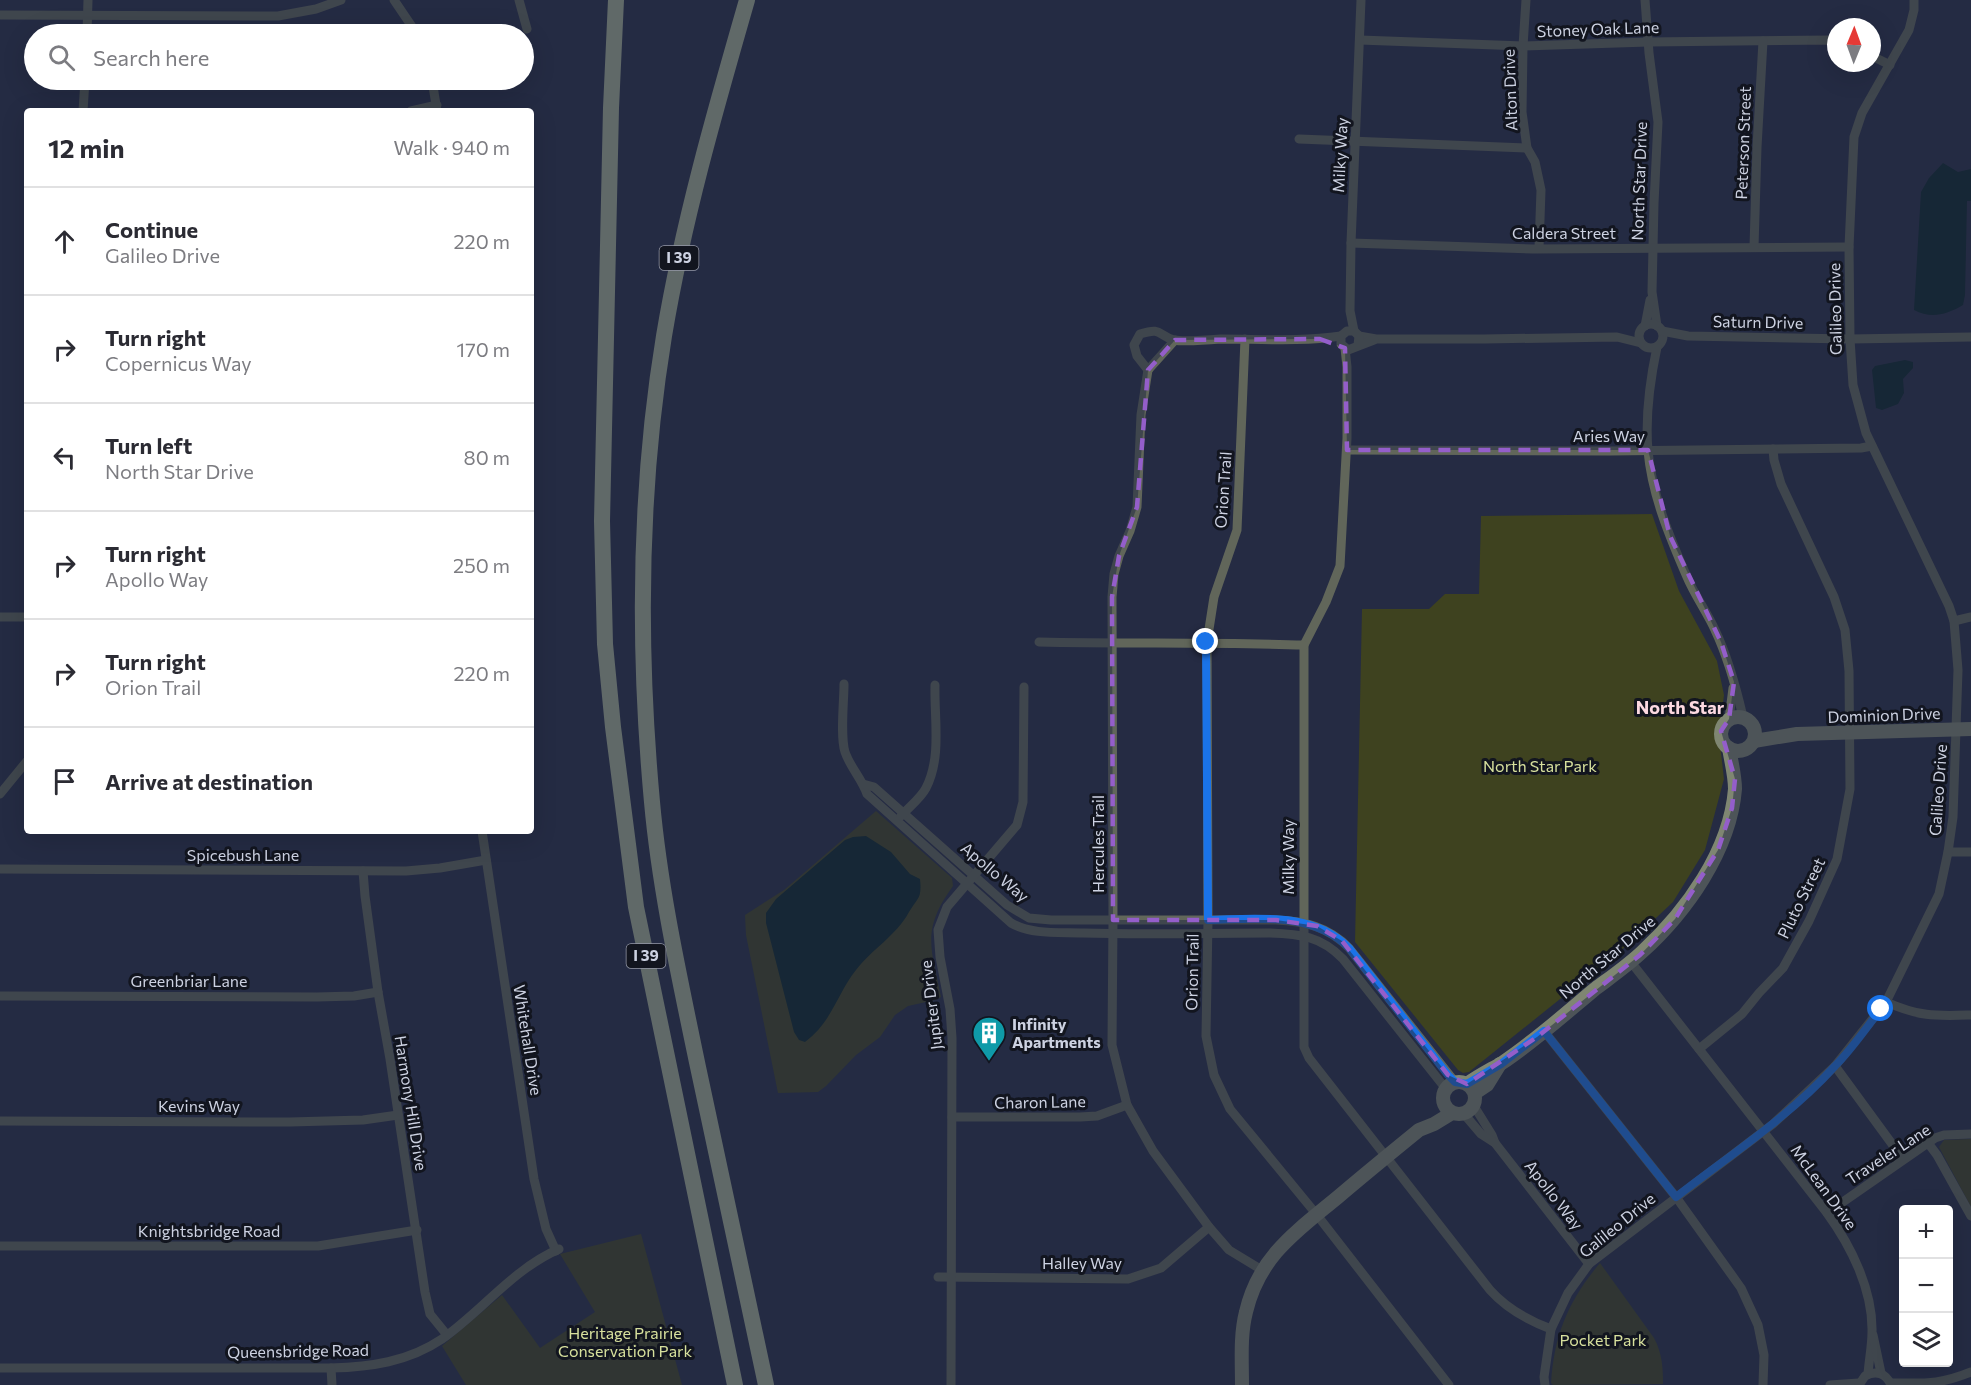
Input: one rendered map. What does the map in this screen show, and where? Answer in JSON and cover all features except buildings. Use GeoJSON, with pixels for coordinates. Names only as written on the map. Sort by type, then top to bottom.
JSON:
{"type":"FeatureCollection","features":[{"type":"Feature","properties":{"kind":"highway","name":"I 39"},"geometry":{"type":"LineString","coordinates":[[615,0],[602,521],[605,644],[611,716],[636,907],[735,1385]]}},
{"type":"Feature","properties":{"kind":"highway","name":"I 39"},"geometry":{"type":"LineString","coordinates":[[747,0],[689,215],[664,339],[651,449],[645,532],[643,615],[645,703],[652,805],[665,897],[686,1008],[766,1385]]}},
{"type":"Feature","properties":{"kind":"street"},"geometry":{"type":"LineString","coordinates":[[88,0],[88,24]]}},
{"type":"Feature","properties":{"kind":"street"},"geometry":{"type":"LineString","coordinates":[[0,15],[278,16],[316,9],[340,0]]}},
{"type":"Feature","properties":{"kind":"street"},"geometry":{"type":"LineString","coordinates":[[394,0],[410,24]]}},
{"type":"Feature","properties":{"kind":"street"},"geometry":{"type":"LineString","coordinates":[[519,0],[526,24]]}},
{"type":"Feature","properties":{"kind":"street","name":"Milky Way"},"geometry":{"type":"LineString","coordinates":[[1361,0],[1347,367],[1347,450],[1340,566],[1326,602],[1304,645],[1302,1038],[1306,1053],[1500,1301],[1530,1321],[1551,1329]]}},
{"type":"Feature","properties":{"kind":"street","name":"Alton Drive"},"geometry":{"type":"LineString","coordinates":[[1526,0],[1522,112],[1527,148],[1535,162],[1541,190],[1539,248]]}},
{"type":"Feature","properties":{"kind":"street","name":"North Star Drive"},"geometry":{"type":"LineString","coordinates":[[1645,0],[1658,122],[1652,292],[1659,328]]}},
{"type":"Feature","properties":{"kind":"street","name":"Galileo Drive"},"geometry":{"type":"LineString","coordinates":[[1545,1385],[1551,1329],[1568,1293],[1589,1264],[1773,1124],[1835,1066],[1886,1002],[1939,894],[1948,852],[1964,729],[1954,621],[1949,606],[1872,446],[1860,414],[1853,385],[1850,339],[1850,247],[1854,137],[1862,113],[1909,30],[1914,0]]}},
{"type":"Feature","properties":{"kind":"street","name":"Stoney Oak Lane"},"geometry":{"type":"LineString","coordinates":[[1360,40],[1523,46],[1827,40]]}},
{"type":"Feature","properties":{"kind":"street","name":"Peterson Street"},"geometry":{"type":"LineString","coordinates":[[1754,247],[1763,40]]}},
{"type":"Feature","properties":{"kind":"street"},"geometry":{"type":"LineString","coordinates":[[1881,60],[1890,65]]}},
{"type":"Feature","properties":{"kind":"street"},"geometry":{"type":"LineString","coordinates":[[83,108],[84,90]]}},
{"type":"Feature","properties":{"kind":"street"},"geometry":{"type":"LineString","coordinates":[[434,90],[437,108]]}},
{"type":"Feature","properties":{"kind":"street"},"geometry":{"type":"LineString","coordinates":[[1299,139],[1527,148]]}},
{"type":"Feature","properties":{"kind":"street","name":"Caldera Street"},"geometry":{"type":"LineString","coordinates":[[1351,243],[1483,248],[1850,247]]}},
{"type":"Feature","properties":{"kind":"street","name":"North Star Drive"},"geometry":{"type":"LineString","coordinates":[[1643,328],[1652,292]]}},
{"type":"Feature","properties":{"kind":"street"},"geometry":{"type":"LineString","coordinates":[[1643,328],[1639,336],[1643,344],[1650,380],[1648,450],[1655,489],[1670,536],[1688,579],[1720,642],[1734,682],[1736,718]]}},
{"type":"Feature","properties":{"kind":"street"},"geometry":{"type":"LineString","coordinates":[[1617,337],[1643,328],[1659,328],[1663,337],[1650,380]]}},
{"type":"Feature","properties":{"kind":"street","name":"Saturn Drive"},"geometry":{"type":"LineString","coordinates":[[1659,328],[1688,336],[1850,339],[1971,337]]}},
{"type":"Feature","properties":{"kind":"street"},"geometry":{"type":"LineString","coordinates":[[1174,340],[1148,370],[1137,356],[1134,345],[1140,334],[1159,331],[1174,340],[1617,337],[1651,348],[1659,345]]}},
{"type":"Feature","properties":{"kind":"street","name":"Saturn Drive"},"geometry":{"type":"LineString","coordinates":[[1659,345],[1688,336]]}},
{"type":"Feature","properties":{"kind":"street","name":"Orion Trail"},"geometry":{"type":"LineString","coordinates":[[1245,339],[1237,530],[1214,597],[1206,642],[1208,920],[1206,1036],[1214,1075],[1230,1109],[1317,1215],[1449,1385]]}},
{"type":"Feature","properties":{"kind":"street","name":"Hercules Trail"},"geometry":{"type":"LineString","coordinates":[[1148,370],[1141,415],[1137,507],[1119,555],[1114,574],[1112,597],[1112,1045],[1127,1105],[1153,1151],[1209,1227],[1229,1250],[1262,1270]]}},
{"type":"Feature","properties":{"kind":"street","name":"Aries Way"},"geometry":{"type":"LineString","coordinates":[[1347,450],[1648,450],[1861,448],[1872,446]]}},
{"type":"Feature","properties":{"kind":"street","name":"Pluto Street"},"geometry":{"type":"LineString","coordinates":[[1699,1049],[1742,1014],[1783,968],[1810,919],[1837,859],[1850,789],[1849,671],[1845,630],[1834,597],[1780,484],[1773,449]]}},
{"type":"Feature","properties":{"kind":"street"},"geometry":{"type":"LineString","coordinates":[[1954,621],[1971,616]]}},
{"type":"Feature","properties":{"kind":"street"},"geometry":{"type":"LineString","coordinates":[[0,617],[24,617]]}},
{"type":"Feature","properties":{"kind":"street"},"geometry":{"type":"LineString","coordinates":[[1039,642],[1112,644],[1206,642],[1304,645]]}},
{"type":"Feature","properties":{"kind":"street"},"geometry":{"type":"LineString","coordinates":[[1734,682],[1736,718]]}},
{"type":"Feature","properties":{"kind":"street","name":"Apollo Way"},"geometry":{"type":"LineString","coordinates":[[844,684],[844,750],[867,794],[1004,919],[1023,929],[1044,932],[1269,933],[1304,936],[1326,943],[1343,959],[1459,1098]]}},
{"type":"Feature","properties":{"kind":"street"},"geometry":{"type":"LineString","coordinates":[[897,820],[926,789],[933,769],[935,685]]}},
{"type":"Feature","properties":{"kind":"street","name":"Jupiter Drive"},"geometry":{"type":"LineString","coordinates":[[951,1385],[951,1021],[940,957],[938,930],[947,907],[1017,825],[1023,802],[1024,687]]}},
{"type":"Feature","properties":{"kind":"street"},"geometry":{"type":"LineString","coordinates":[[1736,718],[1748,719],[1754,726],[1756,731],[1742,747],[1725,745],[1721,736],[1725,722],[1736,718]]}},
{"type":"Feature","properties":{"kind":"street","name":"Dominion Drive"},"geometry":{"type":"LineString","coordinates":[[1754,726],[1797,734]]}},
{"type":"Feature","properties":{"kind":"street","name":"Dominion Drive"},"geometry":{"type":"LineString","coordinates":[[1742,747],[1797,734],[1964,729]]}},
{"type":"Feature","properties":{"kind":"street","name":"North Star Drive"},"geometry":{"type":"LineString","coordinates":[[1242,1385],[1243,1330],[1246,1312],[1262,1270],[1271,1257],[1293,1233],[1419,1130],[1434,1124],[1459,1098],[1487,1085],[1501,1064],[1631,962],[1675,919],[1699,886],[1720,844],[1732,808],[1742,747]]}},
{"type":"Feature","properties":{"kind":"street"},"geometry":{"type":"LineString","coordinates":[[0,794],[24,764]]}},
{"type":"Feature","properties":{"kind":"street","name":"Apollo Way"},"geometry":{"type":"LineString","coordinates":[[863,784],[874,786],[1014,910],[1029,918],[1037,920],[1276,920],[1304,923],[1322,928],[1338,937],[1448,1075],[1481,1134],[1495,1143],[1589,1264]]}},
{"type":"Feature","properties":{"kind":"street","name":"Whitehall Drive"},"geometry":{"type":"LineString","coordinates":[[482,834],[534,1179],[546,1229],[558,1250]]}},
{"type":"Feature","properties":{"kind":"street"},"geometry":{"type":"LineString","coordinates":[[1948,852],[1971,852]]}},
{"type":"Feature","properties":{"kind":"street","name":"Spicebush Lane"},"geometry":{"type":"LineString","coordinates":[[0,870],[406,871],[486,860]]}},
{"type":"Feature","properties":{"kind":"street","name":"Harmony Hill Drive"},"geometry":{"type":"LineString","coordinates":[[363,871],[378,992],[430,1314],[447,1335]]}},
{"type":"Feature","properties":{"kind":"street","name":"McLean Drive"},"geometry":{"type":"LineString","coordinates":[[1631,962],[1827,1213],[1847,1245],[1858,1268],[1868,1302],[1881,1373]]}},
{"type":"Feature","properties":{"kind":"street","name":"Greenbriar Lane"},"geometry":{"type":"LineString","coordinates":[[0,996],[317,997],[354,996],[378,992]]}},
{"type":"Feature","properties":{"kind":"street"},"geometry":{"type":"LineString","coordinates":[[1886,1002],[1909,1012],[1929,1016],[1971,1015]]}},
{"type":"Feature","properties":{"kind":"street"},"geometry":{"type":"LineString","coordinates":[[1544,1031],[1676,1197],[1741,1288],[1758,1324],[1764,1355],[1763,1385]]}},
{"type":"Feature","properties":{"kind":"street"},"geometry":{"type":"LineString","coordinates":[[1835,1066],[1903,1159]]}},
{"type":"Feature","properties":{"kind":"street","name":"Charon Lane"},"geometry":{"type":"LineString","coordinates":[[952,1117],[1097,1116],[1127,1105]]}},
{"type":"Feature","properties":{"kind":"street","name":"Kevins Way"},"geometry":{"type":"LineString","coordinates":[[0,1121],[311,1121],[363,1120],[398,1115]]}},
{"type":"Feature","properties":{"kind":"street","name":"Traveler Lane"},"geometry":{"type":"LineString","coordinates":[[1827,1213],[1935,1138],[1944,1135],[1971,1134]]}},
{"type":"Feature","properties":{"kind":"street"},"geometry":{"type":"LineString","coordinates":[[1928,1143],[1971,1216]]}},
{"type":"Feature","properties":{"kind":"street","name":"Halley Way"},"geometry":{"type":"LineString","coordinates":[[938,1277],[1128,1279],[1161,1268],[1209,1227]]}},
{"type":"Feature","properties":{"kind":"street","name":"Knightsbridge Road"},"geometry":{"type":"LineString","coordinates":[[0,1246],[318,1246],[417,1230]]}},
{"type":"Feature","properties":{"kind":"street","name":"Queensbridge Road"},"geometry":{"type":"LineString","coordinates":[[0,1368],[331,1368],[385,1364],[428,1347],[447,1335],[520,1273],[558,1250]]}},
{"type":"Feature","properties":{"kind":"street","name":"McLean Drive"},"geometry":{"type":"LineString","coordinates":[[1868,1374],[1872,1333]]}},
{"type":"Feature","properties":{"kind":"street"},"geometry":{"type":"LineString","coordinates":[[331,1368],[332,1385]]}},
{"type":"Feature","properties":{"kind":"street"},"geometry":{"type":"LineString","coordinates":[[1830,1385],[1859,1384],[1868,1374],[1881,1373],[1891,1384],[1944,1384],[1971,1372]]}},
{"type":"Feature","properties":{"kind":"highlighted area"},"geometry":{"type":"Polygon","coordinates":[[[1320,339],[1345,348],[1347,450],[1648,450],[1670,536],[1721,642],[1734,682],[1729,719],[1721,731],[1735,779],[1732,808],[1718,850],[1675,919],[1640,955],[1537,1037],[1467,1084],[1448,1075],[1342,941],[1317,926],[1276,920],[1113,920],[1112,597],[1119,556],[1137,507],[1148,370],[1175,340],[1320,339]]]}},
{"type":"Feature","properties":{"kind":"green space","name":"North Star Park"},"geometry":{"type":"Polygon","coordinates":[[[1652,514],[1679,591],[1717,661],[1724,695],[1719,735],[1724,779],[1705,850],[1673,902],[1625,947],[1469,1072],[1463,1073],[1458,1070],[1355,942],[1362,609],[1429,609],[1445,594],[1479,594],[1481,516],[1652,514]]]}},
{"type":"Feature","properties":{"kind":"green space"},"geometry":{"type":"Polygon","coordinates":[[[876,811],[952,878],[953,886],[936,915],[931,940],[941,997],[908,1006],[895,1015],[880,1037],[856,1055],[818,1092],[778,1093],[746,935],[745,915],[784,890],[876,811]]]}},
{"type":"Feature","properties":{"kind":"green space"},"geometry":{"type":"Polygon","coordinates":[[[1971,1139],[1971,1207],[1939,1147],[1944,1140],[1971,1139]]]}},
{"type":"Feature","properties":{"kind":"green space","name":"Heritage Prairie Conservation Park"},"geometry":{"type":"Polygon","coordinates":[[[641,1234],[682,1385],[466,1385],[442,1346],[502,1295],[540,1348],[595,1312],[560,1254],[641,1234]]]}},
{"type":"Feature","properties":{"kind":"green space","name":"Pocket Park"},"geometry":{"type":"Polygon","coordinates":[[[1600,1263],[1654,1338],[1662,1360],[1663,1384],[1553,1385],[1551,1383],[1556,1349],[1565,1318],[1580,1290],[1600,1263]]]}},
{"type":"Feature","properties":{"kind":"shaded area"},"geometry":{"type":"Polygon","coordinates":[[[1943,163],[1958,172],[1971,169],[1971,201],[1967,201],[1965,295],[1963,305],[1945,313],[1932,315],[1914,310],[1921,192],[1929,178],[1943,163]]]}},
{"type":"Feature","properties":{"kind":"shaded area"},"geometry":{"type":"Polygon","coordinates":[[[1905,360],[1913,362],[1913,368],[1903,379],[1904,393],[1898,404],[1882,410],[1876,408],[1872,370],[1875,366],[1905,360]]]}},
{"type":"Feature","properties":{"kind":"shaded area"},"geometry":{"type":"Polygon","coordinates":[[[866,836],[891,852],[910,874],[920,879],[920,894],[904,921],[856,970],[822,1026],[805,1042],[799,1040],[794,1032],[766,923],[766,913],[776,899],[845,840],[866,836]]]}},
{"type":"Feature","properties":{"kind":"place","name":"Infinity Apartments"},"geometry":{"type":"Point","coordinates":[989,1062]}},
{"type":"Feature","properties":{"kind":"district","name":"North Star"},"geometry":{"type":"Point","coordinates":[1680,708]}},
{"type":"Feature","properties":{"kind":"route"},"geometry":{"type":"LineString","coordinates":[[1206,642],[1208,920],[1287,920],[1317,926],[1338,937],[1455,1082],[1467,1084],[1501,1064],[1544,1031],[1676,1197],[1773,1124],[1807,1093],[1835,1066],[1881,1009]]}}]}
